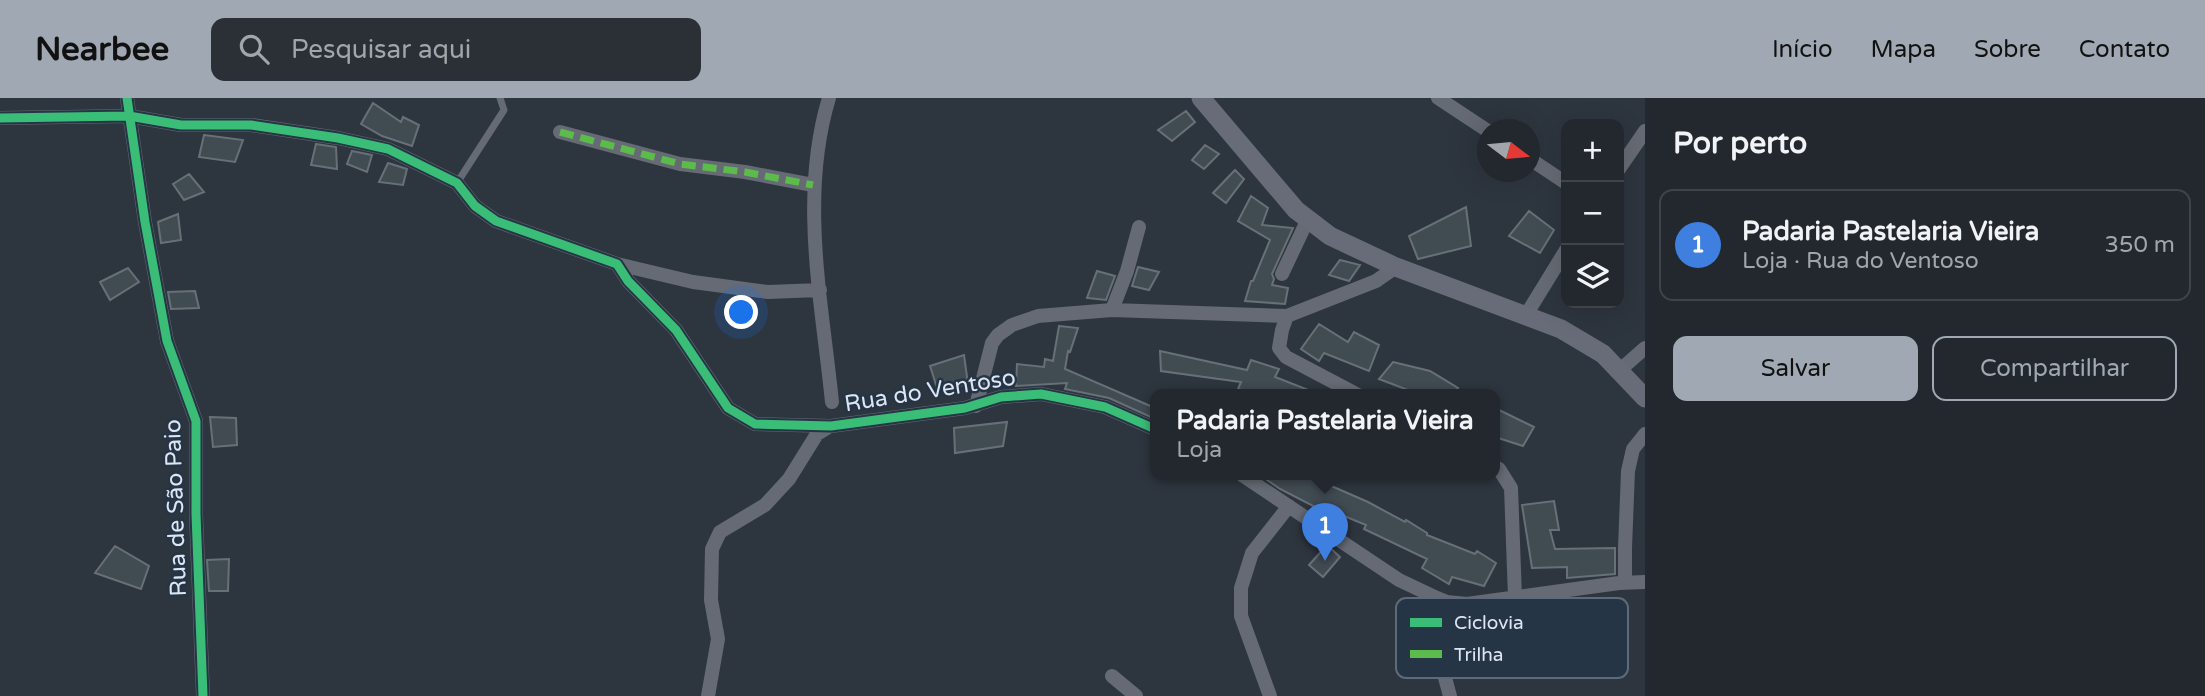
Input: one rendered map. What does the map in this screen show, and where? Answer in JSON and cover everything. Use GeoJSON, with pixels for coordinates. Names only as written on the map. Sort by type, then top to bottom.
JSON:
{"type":"FeatureCollection","features":[{"type":"Feature","properties":{"kind":"main road"},"geometry":{"type":"LineString","coordinates":[[1201,98],[1296,210],[1330,236],[1396,267],[1561,329],[1603,354],[1645,398]]}},
{"type":"Feature","properties":{"kind":"street","name":"Rua de São Paio"},"geometry":{"type":"LineString","coordinates":[[127,98],[145,222],[167,341],[196,421],[196,514],[203,696]]}},
{"type":"Feature","properties":{"kind":"street"},"geometry":{"type":"LineString","coordinates":[[829,98],[817,149],[813,185],[815,236],[832,402]]}},
{"type":"Feature","properties":{"kind":"street"},"geometry":{"type":"LineString","coordinates":[[1438,98],[1477,124]]}},
{"type":"Feature","properties":{"kind":"street"},"geometry":{"type":"LineString","coordinates":[[0,118],[129,116],[181,125],[251,125],[338,138],[388,149],[457,183],[475,206],[496,221],[617,264],[693,282],[755,291],[820,290]]}},
{"type":"Feature","properties":{"kind":"street"},"geometry":{"type":"LineString","coordinates":[[1624,162],[1645,131]]}},
{"type":"Feature","properties":{"kind":"street"},"geometry":{"type":"LineString","coordinates":[[560,132],[680,164],[745,172],[813,185]]}},
{"type":"Feature","properties":{"kind":"street"},"geometry":{"type":"LineString","coordinates":[[1540,166],[1564,182]]}},
{"type":"Feature","properties":{"kind":"street"},"geometry":{"type":"LineString","coordinates":[[1282,274],[1308,219]]}},
{"type":"Feature","properties":{"kind":"street"},"geometry":{"type":"LineString","coordinates":[[1112,310],[1139,228]]}},
{"type":"Feature","properties":{"kind":"street"},"geometry":{"type":"LineString","coordinates":[[1526,315],[1561,258]]}},
{"type":"Feature","properties":{"kind":"street","name":"Rua do Ventoso"},"geometry":{"type":"LineString","coordinates":[[617,264],[628,281],[676,330],[728,408],[755,424],[831,426],[976,406],[1000,397],[1041,394],[1105,407],[1150,427]]}},
{"type":"Feature","properties":{"kind":"street"},"geometry":{"type":"LineString","coordinates":[[976,406],[992,343],[998,335],[1013,325],[1038,316],[1112,310],[1287,316],[1376,281],[1396,267]]}},
{"type":"Feature","properties":{"kind":"street"},"geometry":{"type":"LineString","coordinates":[[1287,316],[1279,348],[1286,357],[1347,389]]}},
{"type":"Feature","properties":{"kind":"street"},"geometry":{"type":"LineString","coordinates":[[1620,370],[1645,348]]}},
{"type":"Feature","properties":{"kind":"street"},"geometry":{"type":"LineString","coordinates":[[708,696],[718,639],[711,600],[712,548],[720,532],[765,505],[789,479],[817,434],[831,426]]}},
{"type":"Feature","properties":{"kind":"street"},"geometry":{"type":"LineString","coordinates":[[1625,583],[1628,471],[1633,449],[1645,434]]}},
{"type":"Feature","properties":{"kind":"street"},"geometry":{"type":"LineString","coordinates":[[1500,471],[1511,488],[1515,597]]}},
{"type":"Feature","properties":{"kind":"street"},"geometry":{"type":"LineString","coordinates":[[1250,480],[1399,580],[1438,598]]}},
{"type":"Feature","properties":{"kind":"street"},"geometry":{"type":"LineString","coordinates":[[1270,696],[1241,616],[1241,588],[1252,553],[1289,506]]}},
{"type":"Feature","properties":{"kind":"street"},"geometry":{"type":"LineString","coordinates":[[1508,598],[1645,582]]}},
{"type":"Feature","properties":{"kind":"street"},"geometry":{"type":"LineString","coordinates":[[1112,676],[1136,696]]}},
{"type":"Feature","properties":{"kind":"street"},"geometry":{"type":"LineString","coordinates":[[1445,678],[1450,696]]}},
{"type":"Feature","properties":{"kind":"lane"},"geometry":{"type":"LineString","coordinates":[[457,183],[504,110],[500,98]]}},
{"type":"Feature","properties":{"kind":"building"},"geometry":{"type":"Polygon","coordinates":[[[373,103],[401,122],[403,117],[419,125],[412,146],[382,136],[361,124],[373,103]]]}},
{"type":"Feature","properties":{"kind":"building"},"geometry":{"type":"Polygon","coordinates":[[[1186,111],[1195,122],[1172,141],[1158,130],[1186,111]]]}},
{"type":"Feature","properties":{"kind":"building"},"geometry":{"type":"Polygon","coordinates":[[[204,135],[243,140],[235,162],[199,157],[204,135]]]}},
{"type":"Feature","properties":{"kind":"building"},"geometry":{"type":"Polygon","coordinates":[[[316,144],[336,147],[337,169],[311,165],[316,144]]]}},
{"type":"Feature","properties":{"kind":"building"},"geometry":{"type":"Polygon","coordinates":[[[1205,145],[1219,154],[1204,169],[1192,160],[1205,145]]]}},
{"type":"Feature","properties":{"kind":"building"},"geometry":{"type":"Polygon","coordinates":[[[352,151],[372,155],[367,172],[347,164],[352,151]]]}},
{"type":"Feature","properties":{"kind":"building"},"geometry":{"type":"Polygon","coordinates":[[[388,163],[407,169],[403,185],[379,182],[388,163]]]}},
{"type":"Feature","properties":{"kind":"building"},"geometry":{"type":"Polygon","coordinates":[[[1235,170],[1244,179],[1226,203],[1213,193],[1235,170]]]}},
{"type":"Feature","properties":{"kind":"building"},"geometry":{"type":"Polygon","coordinates":[[[189,174],[204,192],[184,200],[173,184],[189,174]]]}},
{"type":"Feature","properties":{"kind":"building"},"geometry":{"type":"Polygon","coordinates":[[[1251,196],[1268,208],[1262,225],[1293,228],[1272,274],[1272,285],[1288,288],[1285,304],[1245,301],[1270,240],[1238,221],[1251,196]]]}},
{"type":"Feature","properties":{"kind":"building"},"geometry":{"type":"Polygon","coordinates":[[[1466,207],[1471,246],[1418,259],[1409,236],[1466,207]]]}},
{"type":"Feature","properties":{"kind":"building"},"geometry":{"type":"Polygon","coordinates":[[[1529,211],[1554,230],[1540,253],[1509,236],[1529,211]]]}},
{"type":"Feature","properties":{"kind":"building"},"geometry":{"type":"Polygon","coordinates":[[[178,214],[181,240],[161,243],[158,222],[178,214]]]}},
{"type":"Feature","properties":{"kind":"building"},"geometry":{"type":"Polygon","coordinates":[[[1340,260],[1360,265],[1349,281],[1329,275],[1340,260]]]}},
{"type":"Feature","properties":{"kind":"building"},"geometry":{"type":"Polygon","coordinates":[[[1138,267],[1159,272],[1149,290],[1132,286],[1138,267]]]}},
{"type":"Feature","properties":{"kind":"building"},"geometry":{"type":"Polygon","coordinates":[[[128,268],[139,282],[110,300],[100,282],[128,268]]]}},
{"type":"Feature","properties":{"kind":"building"},"geometry":{"type":"Polygon","coordinates":[[[1097,271],[1115,276],[1106,300],[1087,298],[1097,271]]]}},
{"type":"Feature","properties":{"kind":"building"},"geometry":{"type":"Polygon","coordinates":[[[195,291],[199,308],[171,309],[168,292],[195,291]]]}},
{"type":"Feature","properties":{"kind":"building"},"geometry":{"type":"Polygon","coordinates":[[[1319,324],[1348,342],[1354,332],[1379,345],[1369,371],[1324,353],[1319,361],[1301,349],[1319,324]]]}},
{"type":"Feature","properties":{"kind":"building"},"geometry":{"type":"Polygon","coordinates":[[[1059,326],[1078,328],[1070,352],[1068,351],[1065,369],[1150,406],[1150,417],[1109,398],[1065,389],[1067,383],[1016,386],[1017,364],[1044,367],[1045,359],[1053,361],[1059,326]]]}},
{"type":"Feature","properties":{"kind":"building"},"geometry":{"type":"Polygon","coordinates":[[[1160,351],[1247,370],[1251,360],[1279,369],[1275,377],[1306,389],[1238,389],[1241,382],[1161,371],[1160,351]]]}},
{"type":"Feature","properties":{"kind":"building"},"geometry":{"type":"Polygon","coordinates":[[[964,355],[968,384],[938,391],[930,366],[964,355]]]}},
{"type":"Feature","properties":{"kind":"building"},"geometry":{"type":"Polygon","coordinates":[[[1393,362],[1430,371],[1458,388],[1405,389],[1379,379],[1393,362]]]}},
{"type":"Feature","properties":{"kind":"building"},"geometry":{"type":"Polygon","coordinates":[[[1500,410],[1534,427],[1523,446],[1500,439],[1500,410]]]}},
{"type":"Feature","properties":{"kind":"building"},"geometry":{"type":"Polygon","coordinates":[[[210,417],[236,418],[237,445],[213,447],[210,417]]]}},
{"type":"Feature","properties":{"kind":"building"},"geometry":{"type":"Polygon","coordinates":[[[1007,422],[1003,446],[955,453],[954,428],[1007,422]]]}},
{"type":"Feature","properties":{"kind":"building"},"geometry":{"type":"Polygon","coordinates":[[[1267,480],[1327,480],[1331,482],[1329,485],[1405,522],[1406,520],[1427,535],[1475,554],[1477,551],[1496,563],[1484,586],[1452,577],[1449,584],[1422,568],[1427,559],[1364,529],[1366,525],[1320,506],[1319,509],[1267,480]]]}},
{"type":"Feature","properties":{"kind":"building"},"geometry":{"type":"Polygon","coordinates":[[[1554,501],[1559,530],[1550,530],[1555,549],[1615,548],[1615,574],[1567,578],[1567,567],[1532,568],[1522,505],[1554,501]]]}},
{"type":"Feature","properties":{"kind":"building"},"geometry":{"type":"Polygon","coordinates":[[[1327,545],[1340,557],[1323,577],[1309,565],[1327,545]]]}},
{"type":"Feature","properties":{"kind":"building"},"geometry":{"type":"Polygon","coordinates":[[[115,546],[149,566],[141,589],[95,573],[115,546]]]}},
{"type":"Feature","properties":{"kind":"building"},"geometry":{"type":"Polygon","coordinates":[[[229,559],[228,591],[209,591],[207,560],[229,559]]]}},
{"type":"Feature","properties":{"kind":"marked path"},"geometry":{"type":"LineString","coordinates":[[560,132],[680,164],[745,172],[813,185]]}},
{"type":"Feature","properties":{"kind":"cycle path"},"geometry":{"type":"LineString","coordinates":[[127,98],[145,222],[167,341],[196,421],[196,514],[203,696]]}},
{"type":"Feature","properties":{"kind":"cycle path"},"geometry":{"type":"LineString","coordinates":[[0,118],[129,116],[181,125],[251,125],[338,138],[388,149],[457,183],[475,206],[496,221],[617,264],[628,281],[676,330],[728,408],[755,424],[831,426],[965,408],[1001,397],[1041,394],[1105,407],[1150,427]]}},
{"type":"Feature","properties":{"kind":"place","name":"Padaria Pastelaria Vieira"},"geometry":{"type":"Point","coordinates":[1325,561]}}]}
